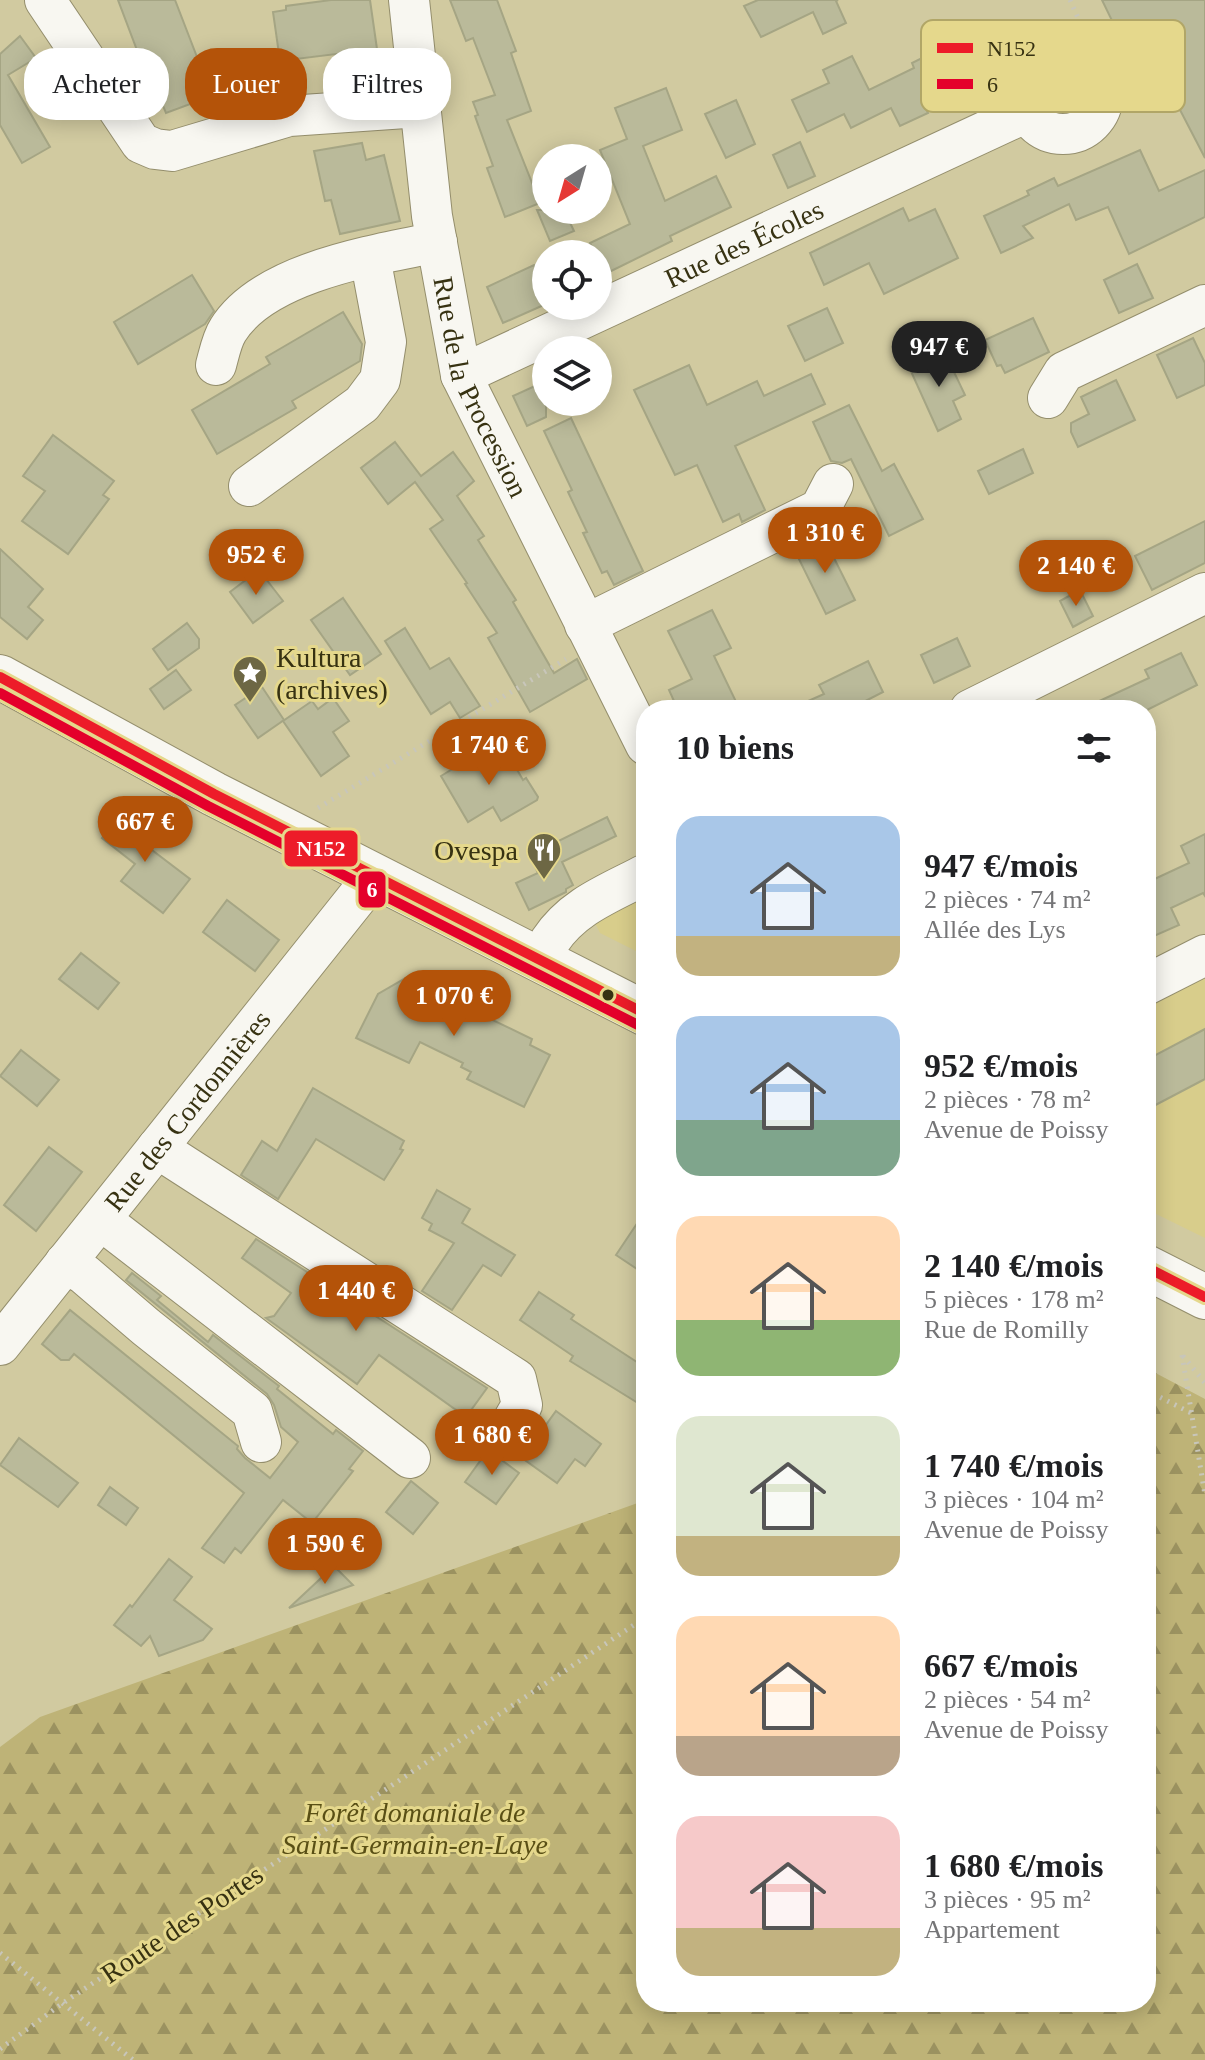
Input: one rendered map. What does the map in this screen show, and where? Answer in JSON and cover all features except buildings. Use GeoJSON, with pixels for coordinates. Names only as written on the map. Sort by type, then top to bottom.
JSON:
{"type":"FeatureCollection","features":[{"type":"Feature","properties":{"kind":"main road"},"geometry":{"type":"LineString","coordinates":[[0,677],[214,794],[378,865],[546,951],[636,1008]]}},
{"type":"Feature","properties":{"kind":"main road"},"geometry":{"type":"LineString","coordinates":[[77,718],[303,816],[378,865]]}},
{"type":"Feature","properties":{"kind":"main road"},"geometry":{"type":"LineString","coordinates":[[546,951],[636,985]]}},
{"type":"Feature","properties":{"kind":"main road"},"geometry":{"type":"LineString","coordinates":[[1156,1245],[1205,1270]]}},
{"type":"Feature","properties":{"kind":"main road"},"geometry":{"type":"LineString","coordinates":[[1156,1272],[1205,1297]]}},
{"type":"Feature","properties":{"kind":"street"},"geometry":{"type":"LineString","coordinates":[[45,0],[141,143],[155,149],[172,151],[289,116],[323,114]]}},
{"type":"Feature","properties":{"kind":"street","name":"Rue de la Procession"},"geometry":{"type":"LineString","coordinates":[[409,0],[414,48]]}},
{"type":"Feature","properties":{"kind":"street"},"geometry":{"type":"LineString","coordinates":[[1027,112],[1035,123],[1047,131],[1060,134],[1072,133],[1093,120],[1098,112]]}},
{"type":"Feature","properties":{"kind":"street","name":"Rue des Écoles"},"geometry":{"type":"LineString","coordinates":[[461,375],[1027,112]]}},
{"type":"Feature","properties":{"kind":"street","name":"Rue de la Procession"},"geometry":{"type":"LineString","coordinates":[[422,120],[437,242],[461,375],[636,725]]}},
{"type":"Feature","properties":{"kind":"street"},"geometry":{"type":"LineString","coordinates":[[216,365],[227,330],[250,305],[294,277],[437,242]]}},
{"type":"Feature","properties":{"kind":"street"},"geometry":{"type":"LineString","coordinates":[[249,486],[362,404],[380,380],[386,342],[370,257]]}},
{"type":"Feature","properties":{"kind":"street"},"geometry":{"type":"LineString","coordinates":[[1048,398],[1064,372],[1205,305]]}},
{"type":"Feature","properties":{"kind":"street"},"geometry":{"type":"LineString","coordinates":[[590,634],[820,509],[833,484]]}},
{"type":"Feature","properties":{"kind":"street"},"geometry":{"type":"LineString","coordinates":[[990,700],[1205,593]]}},
{"type":"Feature","properties":{"kind":"street","name":"Rue des Cordonnières"},"geometry":{"type":"LineString","coordinates":[[0,1345],[378,865]]}},
{"type":"Feature","properties":{"kind":"street"},"geometry":{"type":"LineString","coordinates":[[546,951],[571,915],[584,905],[632,887]]}},
{"type":"Feature","properties":{"kind":"street"},"geometry":{"type":"LineString","coordinates":[[1156,980],[1205,955]]}},
{"type":"Feature","properties":{"kind":"street"},"geometry":{"type":"LineString","coordinates":[[157,1148],[516,1379],[522,1405],[507,1431]]}},
{"type":"Feature","properties":{"kind":"street"},"geometry":{"type":"LineString","coordinates":[[101,1220],[410,1458]]}},
{"type":"Feature","properties":{"kind":"street"},"geometry":{"type":"LineString","coordinates":[[65,1263],[84,1274],[252,1411],[261,1442]]}},
{"type":"Feature","properties":{"kind":"path"},"geometry":{"type":"LineString","coordinates":[[1070,0],[1079,20]]}},
{"type":"Feature","properties":{"kind":"path"},"geometry":{"type":"LineString","coordinates":[[303,816],[590,634]]}},
{"type":"Feature","properties":{"kind":"path"},"geometry":{"type":"LineString","coordinates":[[1205,1383],[1182,1355],[1205,1495]]}},
{"type":"Feature","properties":{"kind":"path"},"geometry":{"type":"LineString","coordinates":[[1156,1395],[1192,1414]]}},
{"type":"Feature","properties":{"kind":"path","name":"Route des Portes"},"geometry":{"type":"LineString","coordinates":[[0,2049],[63,2003],[636,1624]]}},
{"type":"Feature","properties":{"kind":"path"},"geometry":{"type":"LineString","coordinates":[[0,1953],[133,2060]]}},
{"type":"Feature","properties":{"kind":"shaded area"},"geometry":{"type":"Polygon","coordinates":[[[636,892],[636,951],[600,933],[591,915],[636,892]]]}},
{"type":"Feature","properties":{"kind":"shaded area"},"geometry":{"type":"Polygon","coordinates":[[[1205,971],[1205,1238],[1156,1214],[1156,993],[1205,971]]]}},
{"type":"Feature","properties":{"kind":"green space","name":"Forêt domaniale de Saint-Germain-en-Laye"},"geometry":{"type":"Polygon","coordinates":[[[1156,1373],[1205,1399],[1205,2060],[0,2060],[0,1747],[40,1717],[636,1504],[636,2012],[1156,2012],[1156,1373]]]}},
{"type":"Feature","properties":{"kind":"transit line","name":"N152"},"geometry":{"type":"LineString","coordinates":[[0,677],[214,794],[636,1009]]}},
{"type":"Feature","properties":{"kind":"transit line","name":"6"},"geometry":{"type":"LineString","coordinates":[[0,693],[208,806],[636,1024]]}},
{"type":"Feature","properties":{"kind":"transit line","name":"N152"},"geometry":{"type":"LineString","coordinates":[[1156,1272],[1205,1297]]}},
{"type":"Feature","properties":{"kind":"place","name":"Kultura (archives)"},"geometry":{"type":"Point","coordinates":[250,704]}},
{"type":"Feature","properties":{"kind":"place","name":"Ovespa"},"geometry":{"type":"Point","coordinates":[544,881]}}]}
